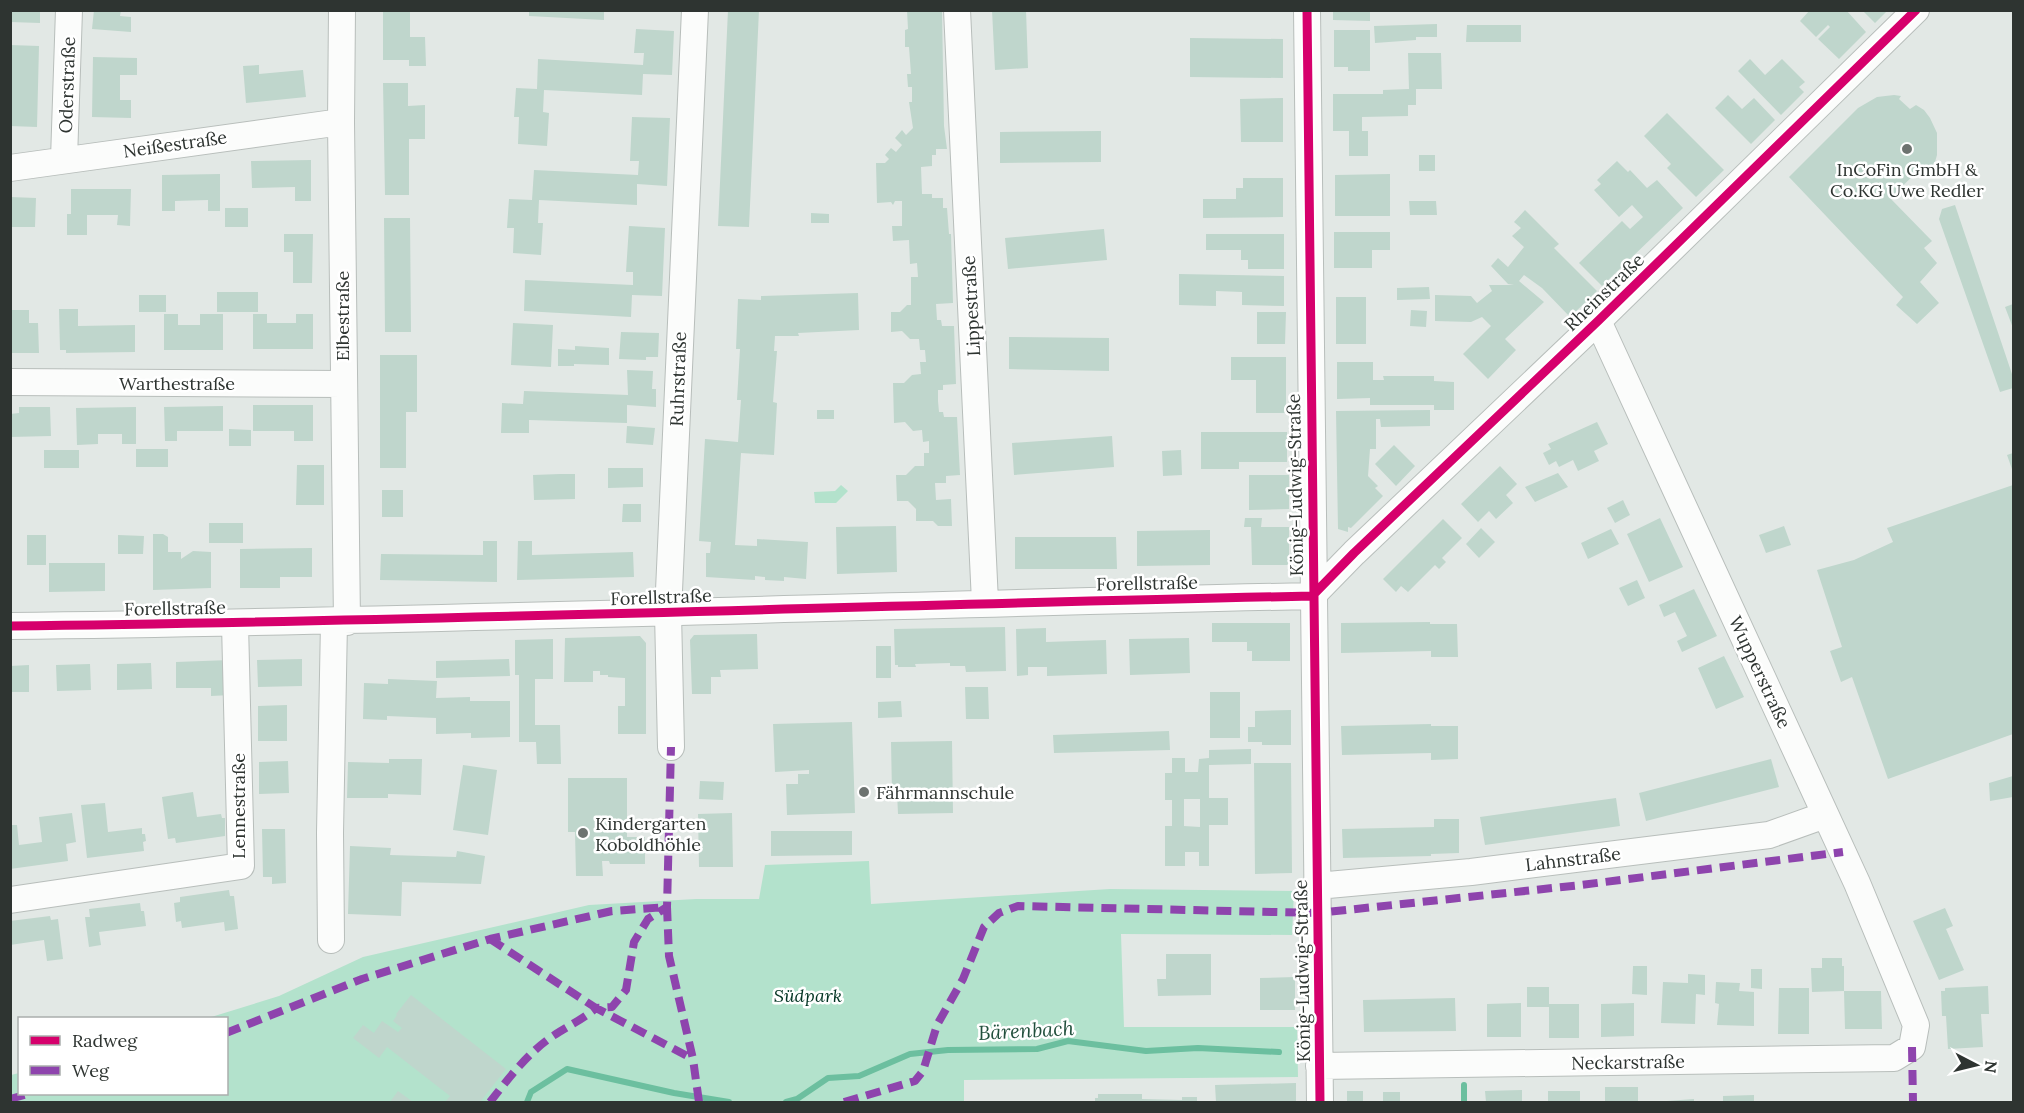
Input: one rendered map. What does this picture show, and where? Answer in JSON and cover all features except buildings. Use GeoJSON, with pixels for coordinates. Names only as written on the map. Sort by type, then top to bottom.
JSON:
{"type":"FeatureCollection","features":[{"type":"Feature","properties":{"kind":"street","name":"Oderstraße"},"geometry":{"type":"LineString","coordinates":[[64,159],[69,10]]}},
{"type":"Feature","properties":{"kind":"street","name":"Elbestraße"},"geometry":{"type":"LineString","coordinates":[[340,622],[343,384],[342,10]]}},
{"type":"Feature","properties":{"kind":"street","name":"Ruhrstraße"},"geometry":{"type":"LineString","coordinates":[[671,747],[668,613],[695,10]]}},
{"type":"Feature","properties":{"kind":"street","name":"Lippestraße"},"geometry":{"type":"LineString","coordinates":[[957,10],[985,602]]}},
{"type":"Feature","properties":{"kind":"street","name":"König-Ludwig-Straße"},"geometry":{"type":"LineString","coordinates":[[1306,10],[1320,1102]]}},
{"type":"Feature","properties":{"kind":"street","name":"Rheinstraße"},"geometry":{"type":"LineString","coordinates":[[1312,596],[1916,10]]}},
{"type":"Feature","properties":{"kind":"street","name":"Neißestraße"},"geometry":{"type":"LineString","coordinates":[[10,168],[341,122]]}},
{"type":"Feature","properties":{"kind":"street","name":"Wupperstraße"},"geometry":{"type":"LineString","coordinates":[[1598,321],[1857,883],[1916,1025]]}},
{"type":"Feature","properties":{"kind":"street","name":"Warthestraße"},"geometry":{"type":"LineString","coordinates":[[10,382],[343,384]]}},
{"type":"Feature","properties":{"kind":"street","name":"Forellstraße"},"geometry":{"type":"LineString","coordinates":[[10,626],[340,622],[985,602],[1312,596]]}},
{"type":"Feature","properties":{"kind":"street"},"geometry":{"type":"LineString","coordinates":[[331,940],[330,833],[340,622]]}},
{"type":"Feature","properties":{"kind":"street","name":"Lennestraße"},"geometry":{"type":"LineString","coordinates":[[10,900],[241,866],[235,624]]}},
{"type":"Feature","properties":{"kind":"street","name":"Lahnstraße"},"geometry":{"type":"LineString","coordinates":[[1317,886],[1471,872],[1769,835],[1826,815]]}},
{"type":"Feature","properties":{"kind":"street","name":"Neckarstraße"},"geometry":{"type":"LineString","coordinates":[[1319,1066],[1894,1058],[1912,1047],[1916,1025]]}},
{"type":"Feature","properties":{"kind":"green space"},"geometry":{"type":"Polygon","coordinates":[[[841,485],[848,491],[836,503],[815,503],[814,492],[835,491],[841,485]]]}},
{"type":"Feature","properties":{"kind":"green space","name":"Südpark"},"geometry":{"type":"Polygon","coordinates":[[[869,861],[871,904],[1110,889],[1294,891],[1292,935],[1121,934],[1124,1027],[1297,1027],[1298,1077],[964,1080],[964,1102],[11,1102],[11,1075],[18,1073],[18,1095],[228,1095],[228,1017],[211,1017],[279,996],[363,957],[589,905],[696,899],[759,899],[765,865],[869,861]]]}},
{"type":"Feature","properties":{"kind":"waterway","name":"Bärenbach"},"geometry":{"type":"LineString","coordinates":[[786,1102],[797,1099],[828,1078],[859,1076],[910,1054],[948,1050],[1037,1049],[1068,1041],[1146,1051],[1198,1048],[1279,1052]]}},
{"type":"Feature","properties":{"kind":"waterway","name":"Bärenbach"},"geometry":{"type":"LineString","coordinates":[[527,1102],[531,1092],[567,1069],[674,1093],[729,1102]]}},
{"type":"Feature","properties":{"kind":"waterway","name":"Bärenbach"},"geometry":{"type":"LineString","coordinates":[[1464,1085],[1464,1102]]}},
{"type":"Feature","properties":{"kind":"marked path"},"geometry":{"type":"LineString","coordinates":[[490,939],[596,1008],[612,1007],[626,990],[634,942],[648,919],[667,907],[671,747]]}},
{"type":"Feature","properties":{"kind":"marked path"},"geometry":{"type":"LineString","coordinates":[[844,1102],[915,1081],[923,1071],[937,1025],[963,979],[984,927],[999,913],[1018,906],[1318,913],[1581,885],[1843,852]]}},
{"type":"Feature","properties":{"kind":"marked path"},"geometry":{"type":"LineString","coordinates":[[228,1032],[362,979],[490,939],[612,911],[667,907],[669,956],[693,1059],[699,1102]]}},
{"type":"Feature","properties":{"kind":"marked path"},"geometry":{"type":"LineString","coordinates":[[490,1102],[537,1048],[596,1008],[693,1059]]}},
{"type":"Feature","properties":{"kind":"marked path"},"geometry":{"type":"LineString","coordinates":[[1912,1047],[1913,1102]]}},
{"type":"Feature","properties":{"kind":"marked path"},"geometry":{"type":"LineString","coordinates":[[10,1099],[24,1095]]}},
{"type":"Feature","properties":{"kind":"cycle path"},"geometry":{"type":"LineString","coordinates":[[1307,10],[1320,1102]]}},
{"type":"Feature","properties":{"kind":"cycle path"},"geometry":{"type":"LineString","coordinates":[[10,626],[1312,596],[1916,10]]}},
{"type":"Feature","properties":{"kind":"place","name":"InCoFin GmbH & Co.KG Uwe Redler"},"geometry":{"type":"Point","coordinates":[1907,149]}},
{"type":"Feature","properties":{"kind":"place","name":"Fährmannschule"},"geometry":{"type":"Point","coordinates":[864,792]}},
{"type":"Feature","properties":{"kind":"place","name":"Kindergarten Koboldhöhle"},"geometry":{"type":"Point","coordinates":[583,833]}}]}
